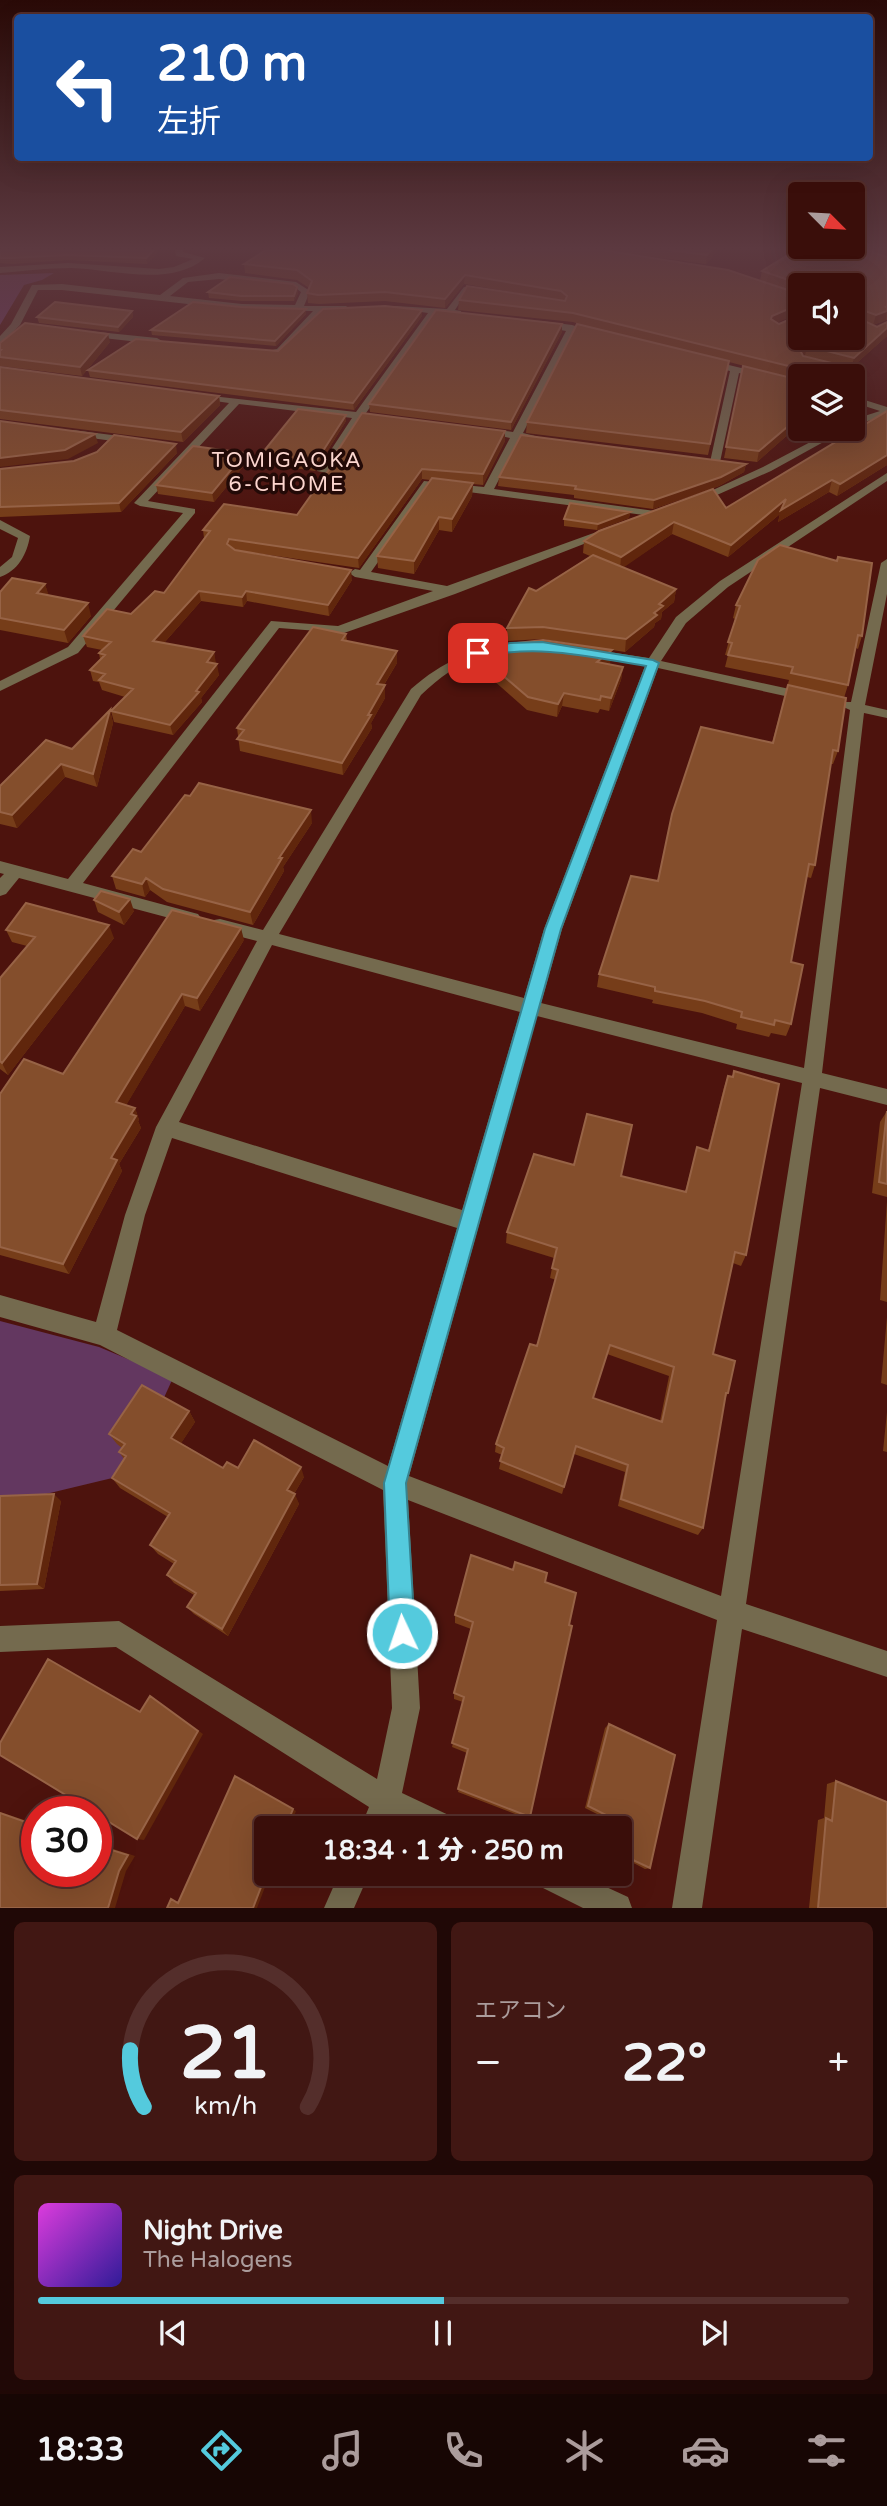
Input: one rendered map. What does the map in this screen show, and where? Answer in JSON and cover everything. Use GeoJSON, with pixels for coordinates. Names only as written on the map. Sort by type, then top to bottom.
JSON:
{"type":"FeatureCollection","features":[{"type":"Feature","properties":{"kind":"street"},"geometry":{"type":"LineString","coordinates":[[142,339],[172,342]]}},
{"type":"Feature","properties":{"kind":"street"},"geometry":{"type":"LineString","coordinates":[[265,350],[278,352],[291,339]]}},
{"type":"Feature","properties":{"kind":"street"},"geometry":{"type":"LineString","coordinates":[[323,471],[359,415],[415,339]]}},
{"type":"Feature","properties":{"kind":"street"},"geometry":{"type":"LineString","coordinates":[[487,492],[566,339]]}},
{"type":"Feature","properties":{"kind":"street"},"geometry":{"type":"LineString","coordinates":[[698,360],[788,382]]}},
{"type":"Feature","properties":{"kind":"street"},"geometry":{"type":"LineString","coordinates":[[715,462],[735,370]]}},
{"type":"Feature","properties":{"kind":"street"},"geometry":{"type":"LineString","coordinates":[[184,394],[399,420]]}},
{"type":"Feature","properties":{"kind":"street"},"geometry":{"type":"LineString","coordinates":[[0,687],[73,650],[191,511],[140,503],[185,448],[236,401]]}},
{"type":"Feature","properties":{"kind":"street"},"geometry":{"type":"LineString","coordinates":[[865,404],[887,411]]}},
{"type":"Feature","properties":{"kind":"street"},"geometry":{"type":"LineString","coordinates":[[865,419],[887,411]]}},
{"type":"Feature","properties":{"kind":"street"},"geometry":{"type":"LineString","coordinates":[[465,429],[558,441]]}},
{"type":"Feature","properties":{"kind":"street"},"geometry":{"type":"LineString","coordinates":[[63,432],[152,443]]}},
{"type":"Feature","properties":{"kind":"street"},"geometry":{"type":"LineString","coordinates":[[104,447],[113,438]]}},
{"type":"Feature","properties":{"kind":"street"},"geometry":{"type":"LineString","coordinates":[[71,887],[276,624],[339,630],[724,490],[820,441]]}},
{"type":"Feature","properties":{"kind":"street"},"geometry":{"type":"LineString","coordinates":[[702,460],[728,464]]}},
{"type":"Feature","properties":{"kind":"street"},"geometry":{"type":"LineString","coordinates":[[741,466],[767,469]]}},
{"type":"Feature","properties":{"kind":"street"},"geometry":{"type":"LineString","coordinates":[[380,1816],[386,1801],[406,1708],[395,1483],[553,929],[653,663],[681,620],[724,584],[878,490],[887,476]]}},
{"type":"Feature","properties":{"kind":"street"},"geometry":{"type":"LineString","coordinates":[[364,574],[428,484],[666,511]]}},
{"type":"Feature","properties":{"kind":"street"},"geometry":{"type":"LineString","coordinates":[[0,524],[24,536],[22,551],[13,565],[0,573]]}},
{"type":"Feature","properties":{"kind":"street"},"geometry":{"type":"LineString","coordinates":[[687,1908],[812,1078],[857,708],[887,563]]}},
{"type":"Feature","properties":{"kind":"street"},"geometry":{"type":"LineString","coordinates":[[338,570],[451,591]]}},
{"type":"Feature","properties":{"kind":"street"},"geometry":{"type":"LineString","coordinates":[[104,1335],[135,1215],[166,1127],[268,937],[416,692],[439,671],[478,653],[531,646]]}},
{"type":"Feature","properties":{"kind":"street"},"geometry":{"type":"LineString","coordinates":[[579,652],[653,663],[887,714]]}},
{"type":"Feature","properties":{"kind":"street"},"geometry":{"type":"LineString","coordinates":[[0,890],[7,869],[530,1007],[887,1097]]}},
{"type":"Feature","properties":{"kind":"street"},"geometry":{"type":"LineString","coordinates":[[166,1127],[470,1222]]}},
{"type":"Feature","properties":{"kind":"street"},"geometry":{"type":"LineString","coordinates":[[0,1306],[104,1335],[395,1483],[732,1613],[887,1664]]}},
{"type":"Feature","properties":{"kind":"street"},"geometry":{"type":"LineString","coordinates":[[0,1639],[119,1634],[386,1801],[419,1816]]}},
{"type":"Feature","properties":{"kind":"street"},"geometry":{"type":"LineString","coordinates":[[339,1908],[349,1886]]}},
{"type":"Feature","properties":{"kind":"street"},"geometry":{"type":"LineString","coordinates":[[570,1886],[617,1908]]}},
{"type":"Feature","properties":{"kind":"shaded area"},"geometry":{"type":"Polygon","coordinates":[[[0,1321],[99,1347],[173,1378],[129,1474],[0,1505],[0,1321]]]}},
{"type":"Feature","properties":{"kind":"building"},"geometry":{"type":"Polygon","coordinates":[[[5,339],[104,339],[80,367],[0,357],[0,343],[5,339]]]}},
{"type":"Feature","properties":{"kind":"building"},"geometry":{"type":"Polygon","coordinates":[[[136,339],[278,351],[291,339],[400,339],[353,403],[88,370],[136,339]]]}},
{"type":"Feature","properties":{"kind":"building"},"geometry":{"type":"Polygon","coordinates":[[[415,339],[554,339],[511,422],[369,404],[415,339]]]}},
{"type":"Feature","properties":{"kind":"building"},"geometry":{"type":"Polygon","coordinates":[[[569,339],[639,339],[729,361],[710,444],[527,422],[569,339]]]}},
{"type":"Feature","properties":{"kind":"building"},"geometry":{"type":"Polygon","coordinates":[[[679,339],[788,339],[788,350],[800,350],[803,356],[836,364],[788,366],[679,339]]]}},
{"type":"Feature","properties":{"kind":"building"},"geometry":{"type":"Polygon","coordinates":[[[865,339],[875,339],[865,348],[865,339]]]}},
{"type":"Feature","properties":{"kind":"building"},"geometry":{"type":"Polygon","coordinates":[[[823,350],[863,350],[854,358],[823,350]]]}},
{"type":"Feature","properties":{"kind":"building"},"geometry":{"type":"Polygon","coordinates":[[[743,366],[788,377],[788,426],[759,451],[726,447],[743,366]]]}},
{"type":"Feature","properties":{"kind":"building"},"geometry":{"type":"Polygon","coordinates":[[[0,367],[219,396],[181,432],[0,410],[0,367]]]}},
{"type":"Feature","properties":{"kind":"building"},"geometry":{"type":"Polygon","coordinates":[[[298,409],[346,415],[314,465],[259,457],[298,409]]]}},
{"type":"Feature","properties":{"kind":"building"},"geometry":{"type":"Polygon","coordinates":[[[887,411],[887,455],[840,484],[832,480],[781,510],[786,499],[731,545],[674,522],[621,557],[584,541],[599,531],[713,489],[726,508],[837,441],[865,441],[865,424],[887,411]]]}},
{"type":"Feature","properties":{"kind":"building"},"geometry":{"type":"Polygon","coordinates":[[[362,413],[505,431],[483,474],[422,469],[358,558],[229,539],[227,544],[235,550],[351,570],[328,605],[246,591],[242,597],[199,591],[153,641],[214,652],[207,662],[217,664],[196,691],[199,692],[170,725],[111,711],[133,689],[99,680],[105,674],[90,670],[105,655],[99,653],[111,642],[83,636],[107,609],[131,614],[155,591],[164,593],[210,531],[203,530],[224,504],[297,515],[333,464],[329,464],[362,413]]]}},
{"type":"Feature","properties":{"kind":"building"},"geometry":{"type":"Polygon","coordinates":[[[0,421],[95,434],[65,450],[0,458],[0,421]]]}},
{"type":"Feature","properties":{"kind":"building"},"geometry":{"type":"Polygon","coordinates":[[[114,435],[176,444],[119,503],[0,507],[0,469],[74,461],[97,452],[114,435]]]}},
{"type":"Feature","properties":{"kind":"building"},"geometry":{"type":"Polygon","coordinates":[[[521,435],[746,464],[721,477],[654,500],[575,489],[576,486],[499,477],[521,435]]]}},
{"type":"Feature","properties":{"kind":"building"},"geometry":{"type":"Polygon","coordinates":[[[193,446],[245,453],[212,493],[156,485],[193,446]]]}},
{"type":"Feature","properties":{"kind":"building"},"geometry":{"type":"Polygon","coordinates":[[[432,478],[473,483],[452,519],[439,517],[414,561],[377,556],[432,478]]]}},
{"type":"Feature","properties":{"kind":"building"},"geometry":{"type":"Polygon","coordinates":[[[570,503],[630,512],[598,524],[564,519],[570,503]]]}},
{"type":"Feature","properties":{"kind":"building"},"geometry":{"type":"Polygon","coordinates":[[[780,545],[837,561],[838,557],[872,563],[862,636],[858,635],[848,685],[791,673],[793,667],[728,655],[732,643],[728,642],[740,606],[736,605],[758,560],[780,545]]]}},
{"type":"Feature","properties":{"kind":"building"},"geometry":{"type":"Polygon","coordinates":[[[593,555],[676,589],[659,604],[663,606],[654,613],[657,615],[626,639],[543,627],[507,628],[529,588],[536,591],[593,555]]]}},
{"type":"Feature","properties":{"kind":"building"},"geometry":{"type":"Polygon","coordinates":[[[12,578],[45,584],[37,593],[88,603],[64,630],[0,618],[0,592],[12,578]]]}},
{"type":"Feature","properties":{"kind":"building"},"geometry":{"type":"Polygon","coordinates":[[[313,627],[346,634],[342,640],[397,651],[377,684],[385,685],[368,715],[371,715],[342,763],[237,739],[244,730],[237,728],[313,627]]]}},
{"type":"Feature","properties":{"kind":"building"},"geometry":{"type":"Polygon","coordinates":[[[543,640],[612,650],[597,662],[623,667],[611,698],[601,696],[600,700],[564,693],[558,704],[528,697],[493,667],[496,662],[490,660],[498,645],[543,640]]]}},
{"type":"Feature","properties":{"kind":"building"},"geometry":{"type":"Polygon","coordinates":[[[788,685],[846,698],[838,751],[833,750],[815,865],[809,864],[791,962],[803,965],[791,1024],[775,1020],[774,1025],[741,1017],[742,1012],[599,974],[631,876],[658,881],[672,814],[701,727],[773,743],[788,685]]]}},
{"type":"Feature","properties":{"kind":"building"},"geometry":{"type":"Polygon","coordinates":[[[110,710],[93,774],[61,764],[12,815],[0,812],[0,786],[46,740],[72,749],[110,710]]]}},
{"type":"Feature","properties":{"kind":"building"},"geometry":{"type":"Polygon","coordinates":[[[199,783],[311,810],[279,858],[282,858],[250,912],[163,889],[146,878],[142,884],[112,876],[133,849],[141,852],[185,795],[190,796],[199,783]]]}},
{"type":"Feature","properties":{"kind":"building"},"geometry":{"type":"Polygon","coordinates":[[[101,891],[130,899],[119,912],[94,900],[101,891]]]}},
{"type":"Feature","properties":{"kind":"building"},"geometry":{"type":"Polygon","coordinates":[[[26,903],[109,925],[2,1063],[0,978],[35,937],[6,930],[26,903]]]}},
{"type":"Feature","properties":{"kind":"building"},"geometry":{"type":"Polygon","coordinates":[[[172,910],[241,928],[197,998],[182,994],[116,1102],[135,1108],[131,1114],[136,1116],[111,1158],[117,1160],[63,1264],[0,1247],[0,1094],[24,1059],[63,1074],[172,910]]]}},
{"type":"Feature","properties":{"kind":"building"},"geometry":{"type":"Polygon","coordinates":[[[734,1071],[779,1084],[746,1255],[735,1252],[713,1354],[735,1361],[726,1393],[703,1528],[621,1499],[628,1465],[576,1446],[564,1487],[500,1461],[504,1448],[496,1444],[530,1344],[537,1346],[558,1270],[552,1268],[557,1248],[507,1232],[534,1154],[574,1165],[587,1114],[632,1125],[621,1176],[686,1192],[697,1147],[709,1151],[728,1076],[733,1077],[734,1071]],[[610,1345],[593,1398],[662,1422],[674,1367],[610,1345]]]}},
{"type":"Feature","properties":{"kind":"building"},"geometry":{"type":"Polygon","coordinates":[[[887,1111],[887,1184],[879,1182],[887,1111]]]}},
{"type":"Feature","properties":{"kind":"building"},"geometry":{"type":"Polygon","coordinates":[[[142,1385],[189,1411],[171,1438],[223,1468],[227,1462],[238,1468],[254,1440],[301,1467],[287,1490],[295,1494],[222,1629],[187,1607],[196,1593],[167,1575],[176,1561],[150,1545],[170,1513],[112,1478],[126,1456],[119,1452],[125,1444],[109,1434],[142,1385]]]}},
{"type":"Feature","properties":{"kind":"building"},"geometry":{"type":"Polygon","coordinates":[[[54,1494],[37,1584],[0,1585],[0,1496],[54,1494]]]}},
{"type":"Feature","properties":{"kind":"building"},"geometry":{"type":"Polygon","coordinates":[[[471,1555],[513,1570],[515,1562],[547,1573],[545,1582],[576,1593],[569,1625],[572,1626],[530,1816],[458,1789],[468,1749],[452,1743],[464,1697],[454,1693],[473,1622],[455,1615],[471,1555]]]}},
{"type":"Feature","properties":{"kind":"building"},"geometry":{"type":"Polygon","coordinates":[[[48,1659],[140,1712],[150,1696],[198,1731],[137,1839],[112,1824],[112,1796],[67,1796],[0,1755],[0,1743],[48,1659]]]}},
{"type":"Feature","properties":{"kind":"building"},"geometry":{"type":"Polygon","coordinates":[[[609,1724],[675,1755],[650,1868],[632,1860],[632,1816],[608,1816],[588,1806],[609,1724]]]}},
{"type":"Feature","properties":{"kind":"building"},"geometry":{"type":"Polygon","coordinates":[[[235,1776],[293,1809],[290,1816],[254,1816],[254,1886],[261,1886],[253,1908],[167,1908],[171,1899],[178,1903],[235,1776]]]}},
{"type":"Feature","properties":{"kind":"building"},"geometry":{"type":"Polygon","coordinates":[[[836,1781],[887,1802],[887,1908],[818,1908],[826,1818],[832,1821],[836,1781]]]}},
{"type":"Feature","properties":{"kind":"building"},"geometry":{"type":"Polygon","coordinates":[[[0,1813],[21,1820],[21,1887],[112,1887],[112,1850],[128,1855],[119,1871],[108,1908],[0,1908],[0,1813]]]}},
{"type":"Feature","properties":{"kind":"district","name":"TOMIGAOKA 6-CHOME"},"geometry":{"type":"Point","coordinates":[287,472]}},
{"type":"Feature","properties":{"kind":"route"},"geometry":{"type":"LineString","coordinates":[[402,1633],[395,1483],[553,929],[653,663],[542,646],[510,647],[478,653]]}}]}
